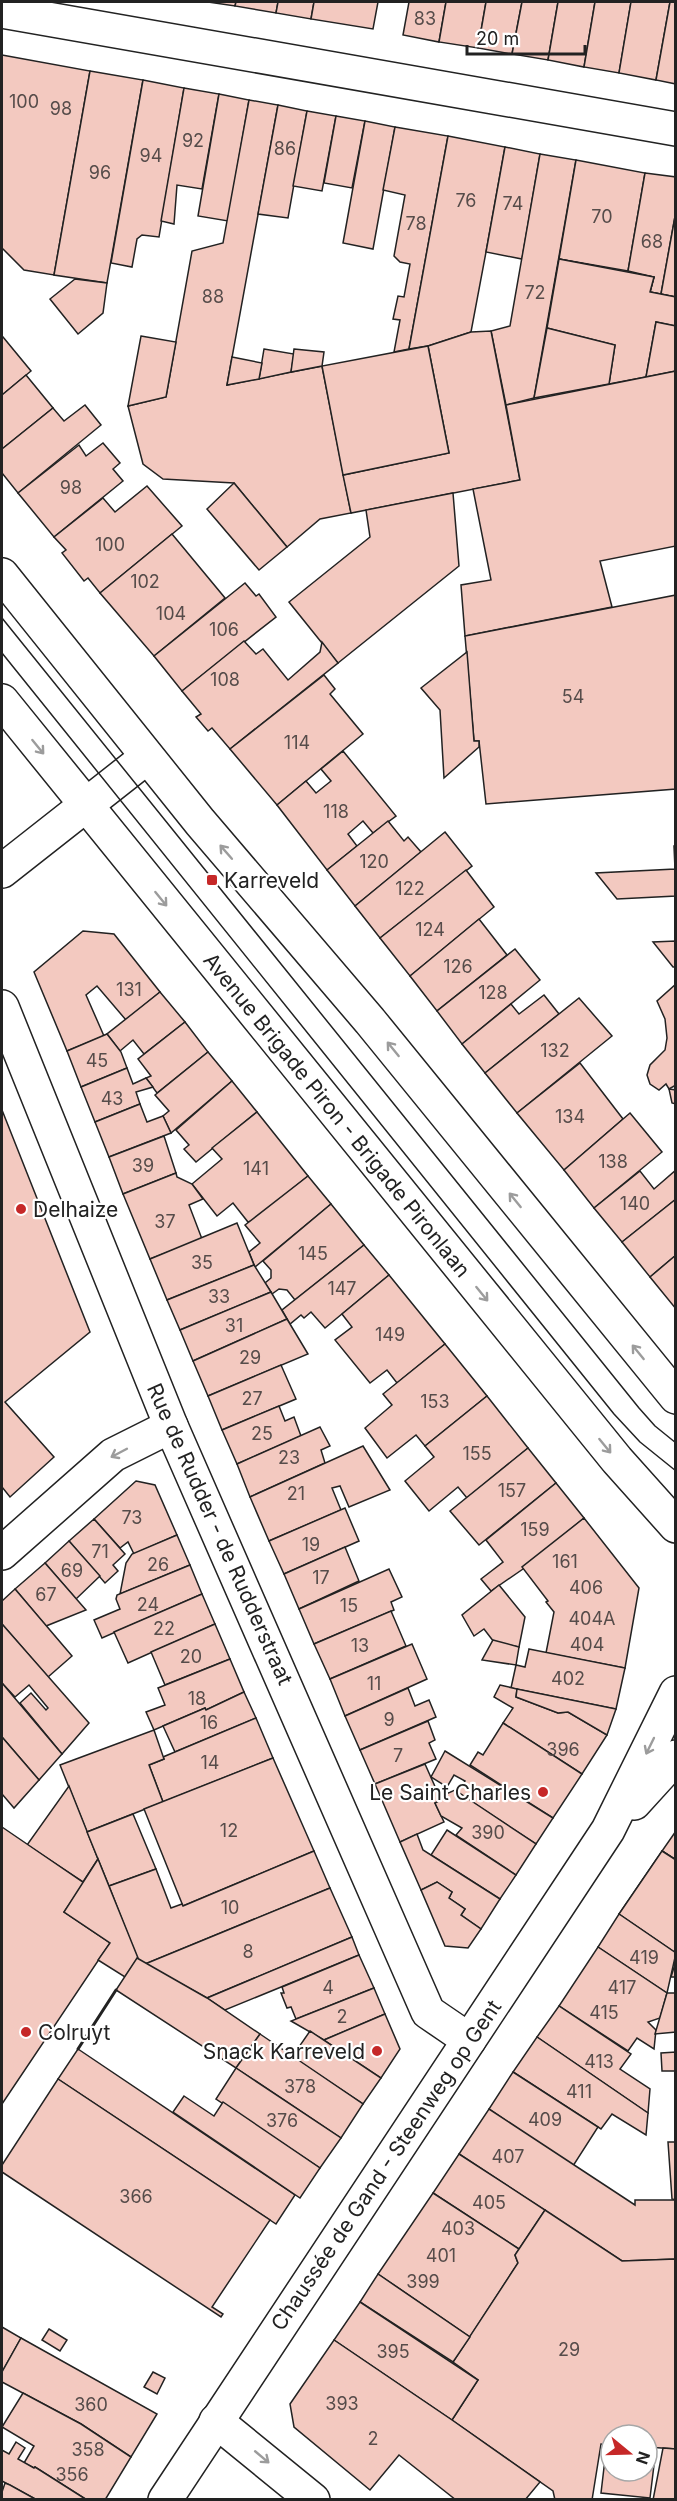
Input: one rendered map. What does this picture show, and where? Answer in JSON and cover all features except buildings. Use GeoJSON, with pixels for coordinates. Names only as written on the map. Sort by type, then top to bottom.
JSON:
{"type":"FeatureCollection","features":[{"type":"Feature","properties":{"kind":"street"},"geometry":{"type":"LineString","coordinates":[[2,11],[675,129]]}},
{"type":"Feature","properties":{"kind":"street"},"geometry":{"type":"LineString","coordinates":[[2,575],[147,757],[370,1021],[675,1397]]}},
{"type":"Feature","properties":{"kind":"street","name":"Avenue Brigade Piron - Brigade Pironlaan"},"geometry":{"type":"LineString","coordinates":[[2,701],[617,1460],[675,1526]]}},
{"type":"Feature","properties":{"kind":"street"},"geometry":{"type":"LineString","coordinates":[[2,871],[147,757]]}},
{"type":"Feature","properties":{"kind":"street","name":"Rue de Rudder - de Rudderstraat"},"geometry":{"type":"LineString","coordinates":[[2,1007],[171,1426],[428,2012],[469,2040]]}},
{"type":"Feature","properties":{"kind":"street"},"geometry":{"type":"LineString","coordinates":[[2,1553],[113,1455],[171,1426]]}},
{"type":"Feature","properties":{"kind":"street","name":"Chaussée de Gand - Steenweg op Gent"},"geometry":{"type":"LineString","coordinates":[[165,2499],[608,1830],[675,1693]]}},
{"type":"Feature","properties":{"kind":"street","name":"Chaussée de Gand - Steenweg op Gent"},"geometry":{"type":"LineString","coordinates":[[608,1830],[675,1757]]}},
{"type":"Feature","properties":{"kind":"street"},"geometry":{"type":"LineString","coordinates":[[216,2421],[313,2499]]}},
{"type":"Feature","properties":{"kind":"tram line"},"geometry":{"type":"LineString","coordinates":[[2,618],[639,1408],[655,1426],[676,1443]]}},
{"type":"Feature","properties":{"kind":"tram line"},"geometry":{"type":"LineString","coordinates":[[2,653],[614,1414],[640,1442],[676,1471]]}},
{"type":"Feature","properties":{"kind":"wall"},"geometry":{"type":"LineString","coordinates":[[78,2049],[116,1990]]}},
{"type":"Feature","properties":{"kind":"place","name":"Karreveld"},"geometry":{"type":"Point","coordinates":[212,880]}},
{"type":"Feature","properties":{"kind":"place","name":"Delhaize"},"geometry":{"type":"Point","coordinates":[21,1209]}},
{"type":"Feature","properties":{"kind":"place","name":"Le Saint Charles"},"geometry":{"type":"Point","coordinates":[543,1792]}},
{"type":"Feature","properties":{"kind":"place","name":"Colruyt"},"geometry":{"type":"Point","coordinates":[26,2032]}},
{"type":"Feature","properties":{"kind":"place","name":"Snack Karreveld"},"geometry":{"type":"Point","coordinates":[377,2051]}}]}
